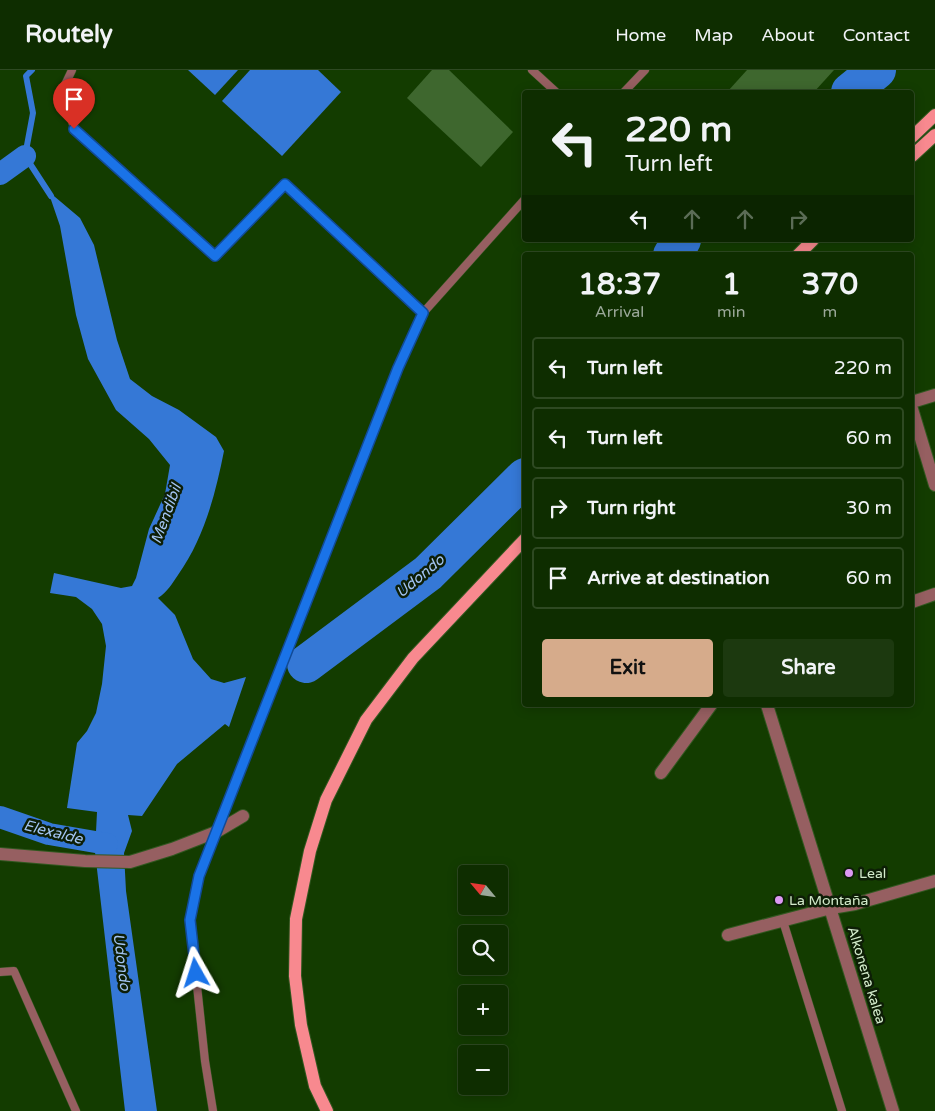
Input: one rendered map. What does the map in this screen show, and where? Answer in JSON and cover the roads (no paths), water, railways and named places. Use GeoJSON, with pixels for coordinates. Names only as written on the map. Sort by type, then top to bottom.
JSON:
{"type":"FeatureCollection","features":[{"type":"Feature","properties":{"kind":"main road"},"geometry":{"type":"LineString","coordinates":[[914,135],[935,115]]}},
{"type":"Feature","properties":{"kind":"main road"},"geometry":{"type":"LineString","coordinates":[[914,154],[935,135]]}},
{"type":"Feature","properties":{"kind":"main road"},"geometry":{"type":"LineString","coordinates":[[801,252],[811,242]]}},
{"type":"Feature","properties":{"kind":"main road"},"geometry":{"type":"LineString","coordinates":[[327,1111],[315,1086],[301,1025],[295,976],[296,919],[310,851],[326,800],[366,720],[413,658],[522,542]]}},
{"type":"Feature","properties":{"kind":"street"},"geometry":{"type":"LineString","coordinates":[[914,401],[935,395]]}},
{"type":"Feature","properties":{"kind":"street"},"geometry":{"type":"LineString","coordinates":[[914,416],[935,484]]}},
{"type":"Feature","properties":{"kind":"street"},"geometry":{"type":"LineString","coordinates":[[914,601],[935,594]]}},
{"type":"Feature","properties":{"kind":"street"},"geometry":{"type":"LineString","coordinates":[[661,773],[710,707]]}},
{"type":"Feature","properties":{"kind":"street","name":"Alkonena kalea"},"geometry":{"type":"LineString","coordinates":[[768,707],[893,1111]]}},
{"type":"Feature","properties":{"kind":"street"},"geometry":{"type":"LineString","coordinates":[[0,854],[85,861],[130,862],[172,849],[216,832],[243,816]]}},
{"type":"Feature","properties":{"kind":"street"},"geometry":{"type":"LineString","coordinates":[[728,935],[831,908],[856,904],[935,881]]}},
{"type":"Feature","properties":{"kind":"lane"},"geometry":{"type":"LineString","coordinates":[[72,70],[64,87],[74,129],[215,256],[285,184],[423,313]]}},
{"type":"Feature","properties":{"kind":"lane"},"geometry":{"type":"LineString","coordinates":[[532,70],[554,90]]}},
{"type":"Feature","properties":{"kind":"lane"},"geometry":{"type":"LineString","coordinates":[[626,90],[645,70]]}},
{"type":"Feature","properties":{"kind":"lane"},"geometry":{"type":"LineString","coordinates":[[213,1111],[204,1061],[190,920],[199,876],[394,377],[423,313],[522,202]]}},
{"type":"Feature","properties":{"kind":"lane"},"geometry":{"type":"LineString","coordinates":[[783,921],[842,1111]]}},
{"type":"Feature","properties":{"kind":"lane"},"geometry":{"type":"LineString","coordinates":[[0,972],[14,971],[76,1111]]}},
{"type":"Feature","properties":{"kind":"water"},"geometry":{"type":"Polygon","coordinates":[[[188,70],[238,70],[215,95],[188,70]]]}},
{"type":"Feature","properties":{"kind":"water"},"geometry":{"type":"Polygon","coordinates":[[[250,70],[318,70],[341,92],[282,156],[222,101],[250,70]]]}},
{"type":"Feature","properties":{"kind":"water"},"geometry":{"type":"Polygon","coordinates":[[[48,191],[80,218],[94,245],[117,340],[130,379],[152,396],[179,410],[216,437],[224,451],[217,484],[202,531],[187,561],[171,585],[158,598],[175,615],[193,659],[211,679],[224,683],[246,677],[229,727],[225,724],[177,764],[142,816],[128,815],[132,831],[124,853],[126,891],[157,1111],[125,1111],[95,852],[97,812],[67,808],[77,743],[87,731],[96,713],[102,684],[106,646],[102,624],[92,609],[76,597],[50,593],[54,573],[121,588],[132,586],[136,578],[149,529],[165,494],[170,465],[149,439],[116,410],[88,359],[76,315],[60,226],[48,191]]]}},
{"type":"Feature","properties":{"kind":"waterway","name":"Mendibil"},"geometry":{"type":"LineString","coordinates":[[32,70],[26,76],[33,113],[25,156],[51,196]]}},
{"type":"Feature","properties":{"kind":"waterway","name":"Udondo"},"geometry":{"type":"LineString","coordinates":[[852,90],[877,70]]}},
{"type":"Feature","properties":{"kind":"waterway"},"geometry":{"type":"LineString","coordinates":[[0,174],[25,156]]}},
{"type":"Feature","properties":{"kind":"waterway","name":"Udondo"},"geometry":{"type":"LineString","coordinates":[[674,252],[681,242]]}},
{"type":"Feature","properties":{"kind":"waterway","name":"Udondo"},"geometry":{"type":"LineString","coordinates":[[306,664],[428,573],[522,480]]}},
{"type":"Feature","properties":{"kind":"waterway","name":"Elexalde"},"geometry":{"type":"LineString","coordinates":[[0,817],[49,834],[107,844]]}},
{"type":"Feature","properties":{"kind":"place","name":"Leal"},"geometry":{"type":"Point","coordinates":[849,873]}},
{"type":"Feature","properties":{"kind":"place","name":"La Montaña"},"geometry":{"type":"Point","coordinates":[779,900]}}]}
